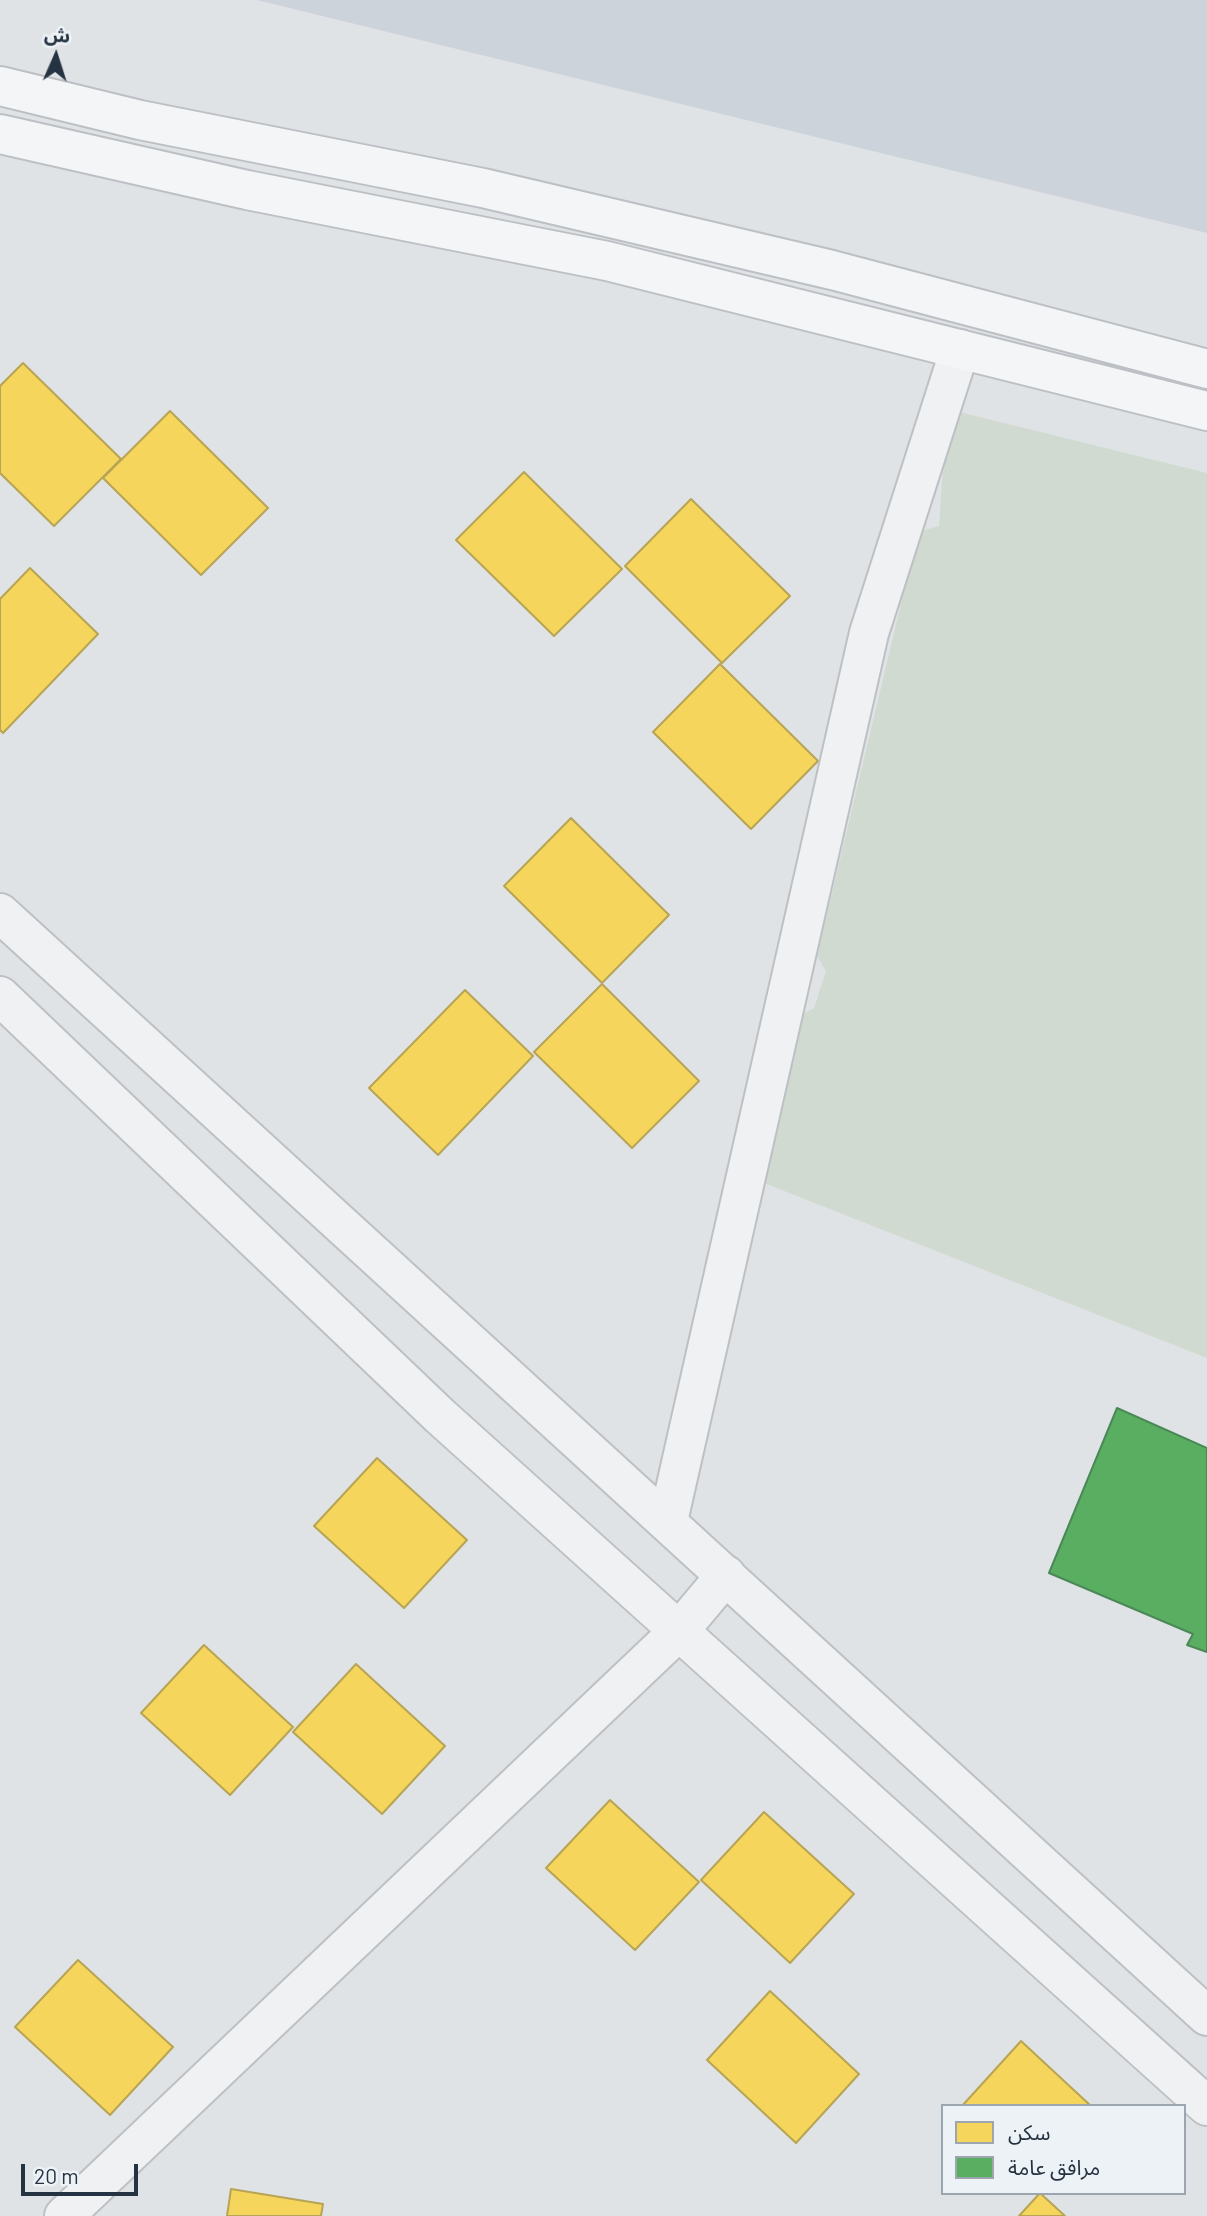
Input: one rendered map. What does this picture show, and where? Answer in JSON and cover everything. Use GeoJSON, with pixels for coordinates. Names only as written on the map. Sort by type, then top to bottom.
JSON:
{"type":"FeatureCollection","features":[{"type":"Feature","properties":{"kind":"main road"},"geometry":{"type":"LineString","coordinates":[[0,86],[140,120],[483,188],[832,270],[1207,369]]}},
{"type":"Feature","properties":{"kind":"main road"},"geometry":{"type":"LineString","coordinates":[[0,134],[247,190],[607,261],[1207,411]]}},
{"type":"Feature","properties":{"kind":"street"},"geometry":{"type":"LineString","coordinates":[[668,1521],[869,633],[960,349]]}},
{"type":"Feature","properties":{"kind":"street"},"geometry":{"type":"LineString","coordinates":[[7,929],[668,1521],[1207,2016]]}},
{"type":"Feature","properties":{"kind":"street"},"geometry":{"type":"LineString","coordinates":[[0,996],[440,1416],[1207,2106]]}},
{"type":"Feature","properties":{"kind":"street"},"geometry":{"type":"LineString","coordinates":[[64,2216],[678,1631],[726,1575]]}},
{"type":"Feature","properties":{"kind":"shaded area"},"geometry":{"type":"Polygon","coordinates":[[[257,0],[1207,0],[1207,233],[257,0]]]}},
{"type":"Feature","properties":{"kind":"shaded area"},"geometry":{"type":"Polygon","coordinates":[[[947,409],[1207,473],[1207,1358],[764,1183],[801,1015],[814,1008],[826,971],[817,956],[918,532],[939,526],[947,409]]]}},
{"type":"Feature","properties":{"kind":"building: سكن"},"geometry":{"type":"Polygon","coordinates":[[[23,363],[121,459],[54,526],[0,473],[0,386],[23,363]]]}},
{"type":"Feature","properties":{"kind":"building: سكن"},"geometry":{"type":"Polygon","coordinates":[[[170,411],[268,508],[201,575],[103,478],[170,411]]]}},
{"type":"Feature","properties":{"kind":"building: سكن"},"geometry":{"type":"Polygon","coordinates":[[[524,472],[622,569],[554,636],[456,540],[524,472]]]}},
{"type":"Feature","properties":{"kind":"building: سكن"},"geometry":{"type":"Polygon","coordinates":[[[691,499],[790,596],[722,663],[625,566],[691,499]]]}},
{"type":"Feature","properties":{"kind":"building: سكن"},"geometry":{"type":"Polygon","coordinates":[[[30,568],[98,634],[3,733],[0,730],[0,599],[30,568]]]}},
{"type":"Feature","properties":{"kind":"building: سكن"},"geometry":{"type":"Polygon","coordinates":[[[720,664],[818,761],[751,829],[653,732],[720,664]]]}},
{"type":"Feature","properties":{"kind":"building: سكن"},"geometry":{"type":"Polygon","coordinates":[[[571,818],[669,915],[602,983],[504,886],[571,818]]]}},
{"type":"Feature","properties":{"kind":"building: سكن"},"geometry":{"type":"Polygon","coordinates":[[[602,984],[699,1081],[632,1148],[534,1052],[602,984]]]}},
{"type":"Feature","properties":{"kind":"building: سكن"},"geometry":{"type":"Polygon","coordinates":[[[465,990],[533,1056],[438,1155],[369,1088],[465,990]]]}},
{"type":"Feature","properties":{"kind":"building: سكن"},"geometry":{"type":"Polygon","coordinates":[[[377,1458],[467,1540],[404,1608],[314,1526],[377,1458]]]}},
{"type":"Feature","properties":{"kind":"building: سكن"},"geometry":{"type":"Polygon","coordinates":[[[204,1645],[293,1727],[230,1795],[141,1713],[204,1645]]]}},
{"type":"Feature","properties":{"kind":"building: سكن"},"geometry":{"type":"Polygon","coordinates":[[[356,1664],[445,1746],[382,1814],[293,1732],[356,1664]]]}},
{"type":"Feature","properties":{"kind":"building: سكن"},"geometry":{"type":"Polygon","coordinates":[[[610,1800],[699,1882],[635,1950],[546,1868],[610,1800]]]}},
{"type":"Feature","properties":{"kind":"building: سكن"},"geometry":{"type":"Polygon","coordinates":[[[764,1812],[854,1894],[790,1963],[701,1880],[764,1812]]]}},
{"type":"Feature","properties":{"kind":"building: سكن"},"geometry":{"type":"Polygon","coordinates":[[[78,1960],[173,2047],[110,2115],[15,2027],[78,1960]]]}},
{"type":"Feature","properties":{"kind":"building: سكن"},"geometry":{"type":"Polygon","coordinates":[[[770,1991],[859,2074],[796,2143],[707,2060],[770,1991]]]}},
{"type":"Feature","properties":{"kind":"building: سكن"},"geometry":{"type":"Polygon","coordinates":[[[1021,2041],[1089,2104],[964,2104],[1021,2041]]]}},
{"type":"Feature","properties":{"kind":"building: سكن"},"geometry":{"type":"Polygon","coordinates":[[[231,2189],[323,2204],[321,2216],[227,2216],[231,2189]]]}},
{"type":"Feature","properties":{"kind":"building: سكن"},"geometry":{"type":"Polygon","coordinates":[[[1038,2195],[1042,2195],[1065,2216],[1019,2216],[1038,2195]]]}},
{"type":"Feature","properties":{"kind":"building: مرافق عامة"},"geometry":{"type":"Polygon","coordinates":[[[1117,1408],[1207,1448],[1207,1652],[1187,1645],[1193,1634],[1049,1573],[1117,1408]]]}}]}
